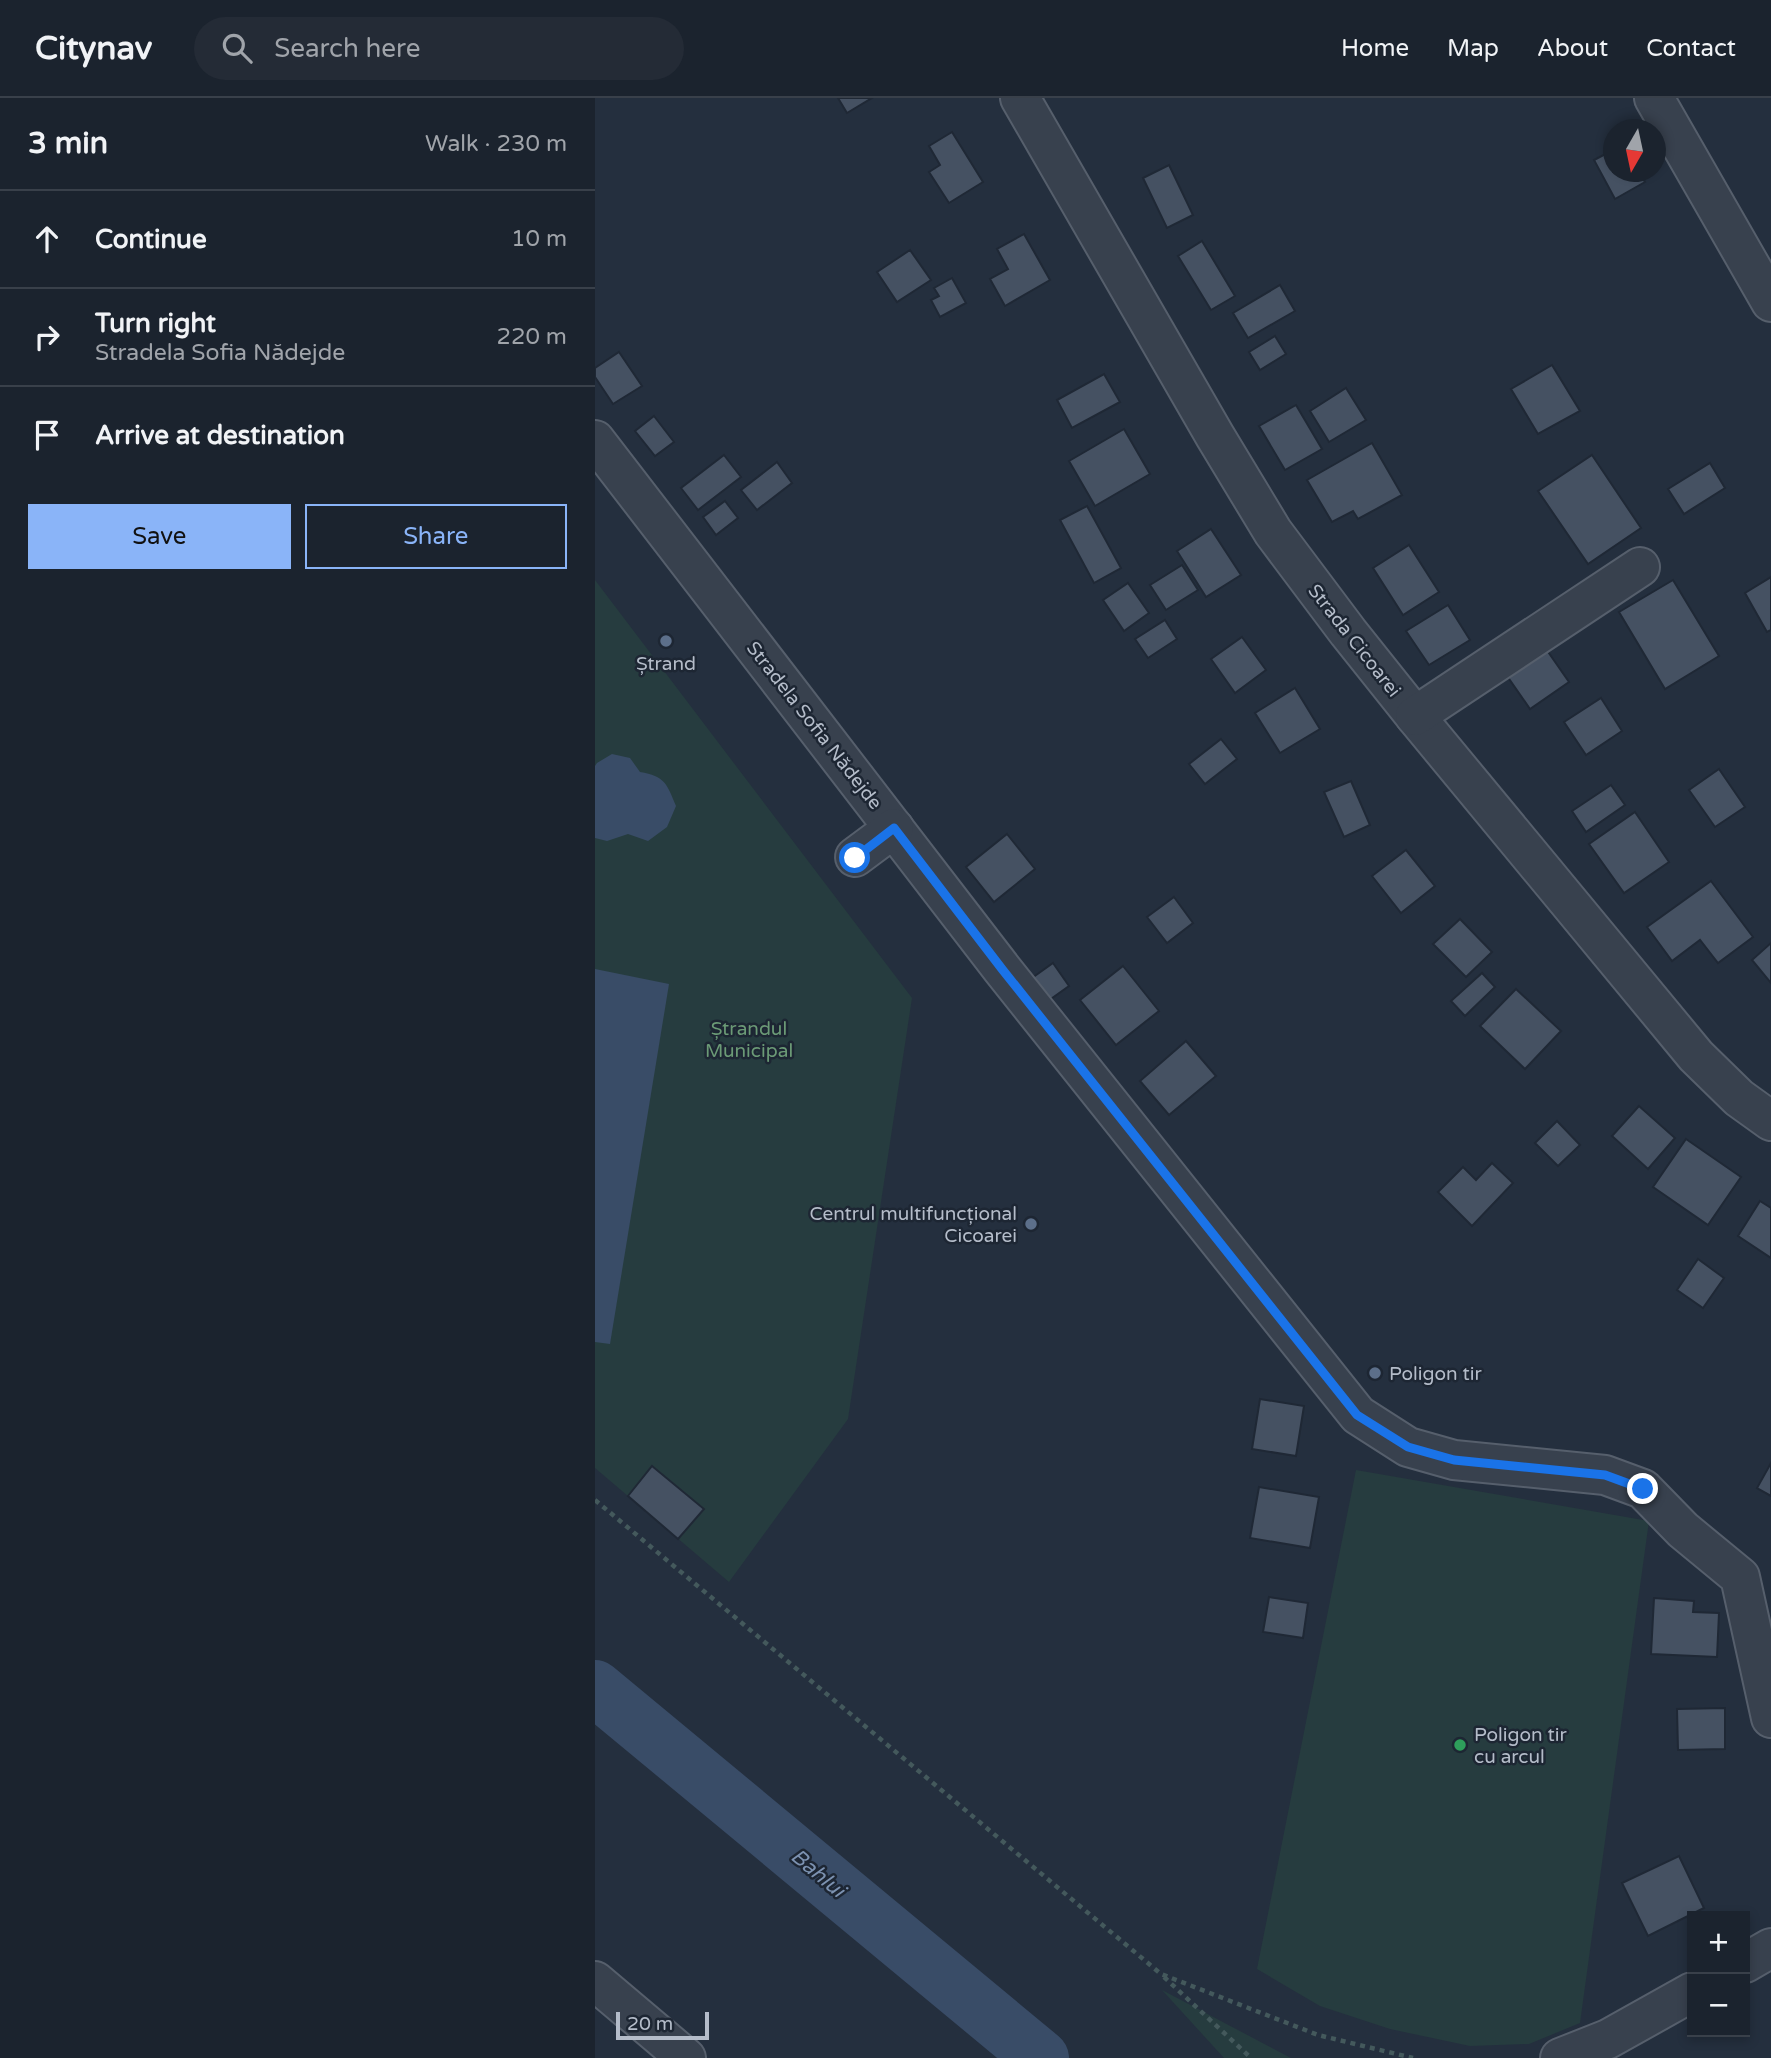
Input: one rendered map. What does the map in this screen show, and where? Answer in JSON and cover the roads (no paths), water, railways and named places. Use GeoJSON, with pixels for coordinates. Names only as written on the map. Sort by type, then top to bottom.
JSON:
{"type":"FeatureCollection","features":[{"type":"Feature","properties":{"kind":"street","name":"Strada Cicoarei"},"geometry":{"type":"LineString","coordinates":[[1020,98],[1273,532],[1415,716],[1696,1056],[1739,1098],[1771,1121]]}},
{"type":"Feature","properties":{"kind":"street"},"geometry":{"type":"LineString","coordinates":[[1654,98],[1771,302]]}},
{"type":"Feature","properties":{"kind":"street","name":"Stradela Sofia Nădejde"},"geometry":{"type":"LineString","coordinates":[[595,440],[1002,969],[1357,1415],[1408,1447],[1454,1460],[1605,1475],[1643,1489],[1683,1530],[1740,1577],[1771,1718]]}},
{"type":"Feature","properties":{"kind":"street"},"geometry":{"type":"LineString","coordinates":[[1415,716],[1640,567]]}},
{"type":"Feature","properties":{"kind":"street"},"geometry":{"type":"LineString","coordinates":[[855,858],[894,828]]}},
{"type":"Feature","properties":{"kind":"street"},"geometry":{"type":"LineString","coordinates":[[1750,1960],[1771,1948]]}},
{"type":"Feature","properties":{"kind":"street"},"geometry":{"type":"LineString","coordinates":[[595,1981],[686,2058]]}},
{"type":"Feature","properties":{"kind":"street"},"geometry":{"type":"LineString","coordinates":[[1560,2058],[1608,2039],[1687,1995]]}},
{"type":"Feature","properties":{"kind":"water"},"geometry":{"type":"Polygon","coordinates":[[[612,754],[630,758],[640,772],[660,779],[673,798],[676,806],[667,827],[648,841],[628,834],[607,841],[595,838],[595,766],[612,754]]]}},
{"type":"Feature","properties":{"kind":"water"},"geometry":{"type":"Polygon","coordinates":[[[595,969],[669,984],[610,1344],[595,1342],[595,969]]]}},
{"type":"Feature","properties":{"kind":"waterway","name":"Bahlui"},"geometry":{"type":"LineString","coordinates":[[595,1688],[1041,2058]]}},
{"type":"Feature","properties":{"kind":"place","name":"Ștrand"},"geometry":{"type":"Point","coordinates":[666,641]}},
{"type":"Feature","properties":{"kind":"place","name":"Centrul multifuncțional Cicoarei"},"geometry":{"type":"Point","coordinates":[1031,1224]}},
{"type":"Feature","properties":{"kind":"place","name":"Poligon tir"},"geometry":{"type":"Point","coordinates":[1375,1373]}},
{"type":"Feature","properties":{"kind":"place","name":"Poligon tir cu arcul"},"geometry":{"type":"Point","coordinates":[1460,1745]}},
{"type":"Feature","properties":{"kind":"park label","name":"Ștrandul Municipal"},"geometry":{"type":"Point","coordinates":[749,1039]}}]}
